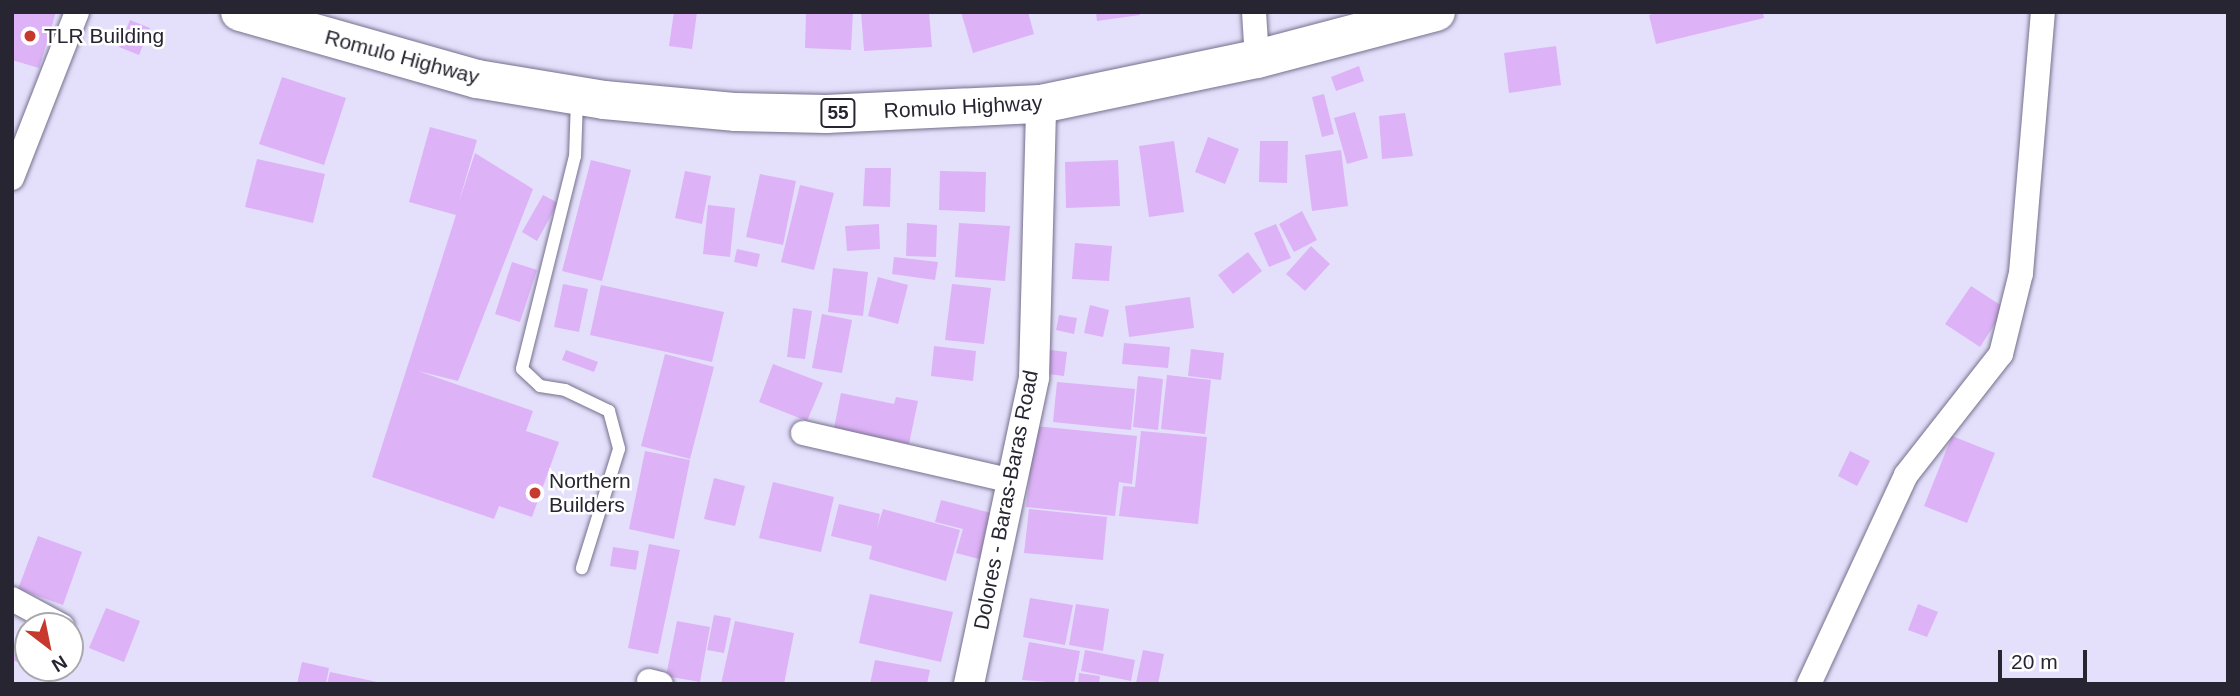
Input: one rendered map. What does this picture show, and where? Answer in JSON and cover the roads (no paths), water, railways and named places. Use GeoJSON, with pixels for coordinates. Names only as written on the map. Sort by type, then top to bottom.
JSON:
{"type":"FeatureCollection","features":[{"type":"Feature","properties":{"kind":"highway","name":"Romulo Highway"},"geometry":{"type":"LineString","coordinates":[[240,12],[477,79],[577,96],[762,113],[1041,104],[1256,59],[1436,12]]}},
{"type":"Feature","properties":{"kind":"street"},"geometry":{"type":"LineString","coordinates":[[12,178],[77,12]]}},
{"type":"Feature","properties":{"kind":"street"},"geometry":{"type":"LineString","coordinates":[[1254,12],[1256,59]]}},
{"type":"Feature","properties":{"kind":"street"},"geometry":{"type":"LineString","coordinates":[[1809,684],[1906,475],[2001,354],[2021,273],[2043,12]]}},
{"type":"Feature","properties":{"kind":"street","name":"Dolores - Baras-Baras Road"},"geometry":{"type":"LineString","coordinates":[[969,684],[1034,378],[1041,104]]}},
{"type":"Feature","properties":{"kind":"street"},"geometry":{"type":"LineString","coordinates":[[803,433],[1012,481]]}},
{"type":"Feature","properties":{"kind":"street"},"geometry":{"type":"LineString","coordinates":[[12,599],[36,612]]}},
{"type":"Feature","properties":{"kind":"lane"},"geometry":{"type":"LineString","coordinates":[[577,96],[575,156],[522,369],[540,386],[565,390],[609,411],[619,449],[582,568]]}},
{"type":"Feature","properties":{"kind":"place","name":"TLR Building"},"geometry":{"type":"Point","coordinates":[30,36]}},
{"type":"Feature","properties":{"kind":"place","name":"Northern Builders"},"geometry":{"type":"Point","coordinates":[535,493]}}]}
